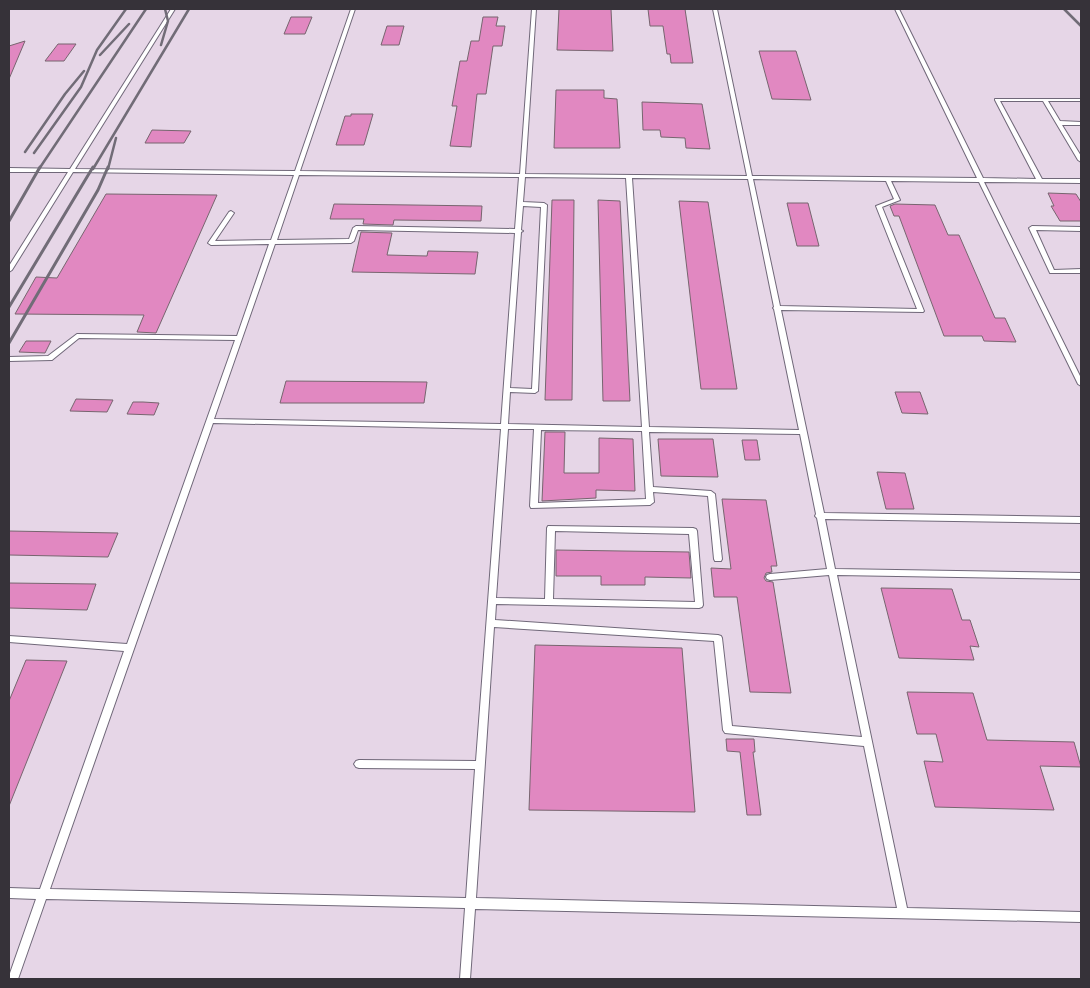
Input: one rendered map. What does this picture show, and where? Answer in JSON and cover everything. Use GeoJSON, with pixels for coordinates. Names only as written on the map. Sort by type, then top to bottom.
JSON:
{"type":"FeatureCollection","features":[{"type":"Feature","properties":{"kind":"lane"},"geometry":{"type":"LineString","coordinates":[[9,270],[173,9]]}},
{"type":"Feature","properties":{"kind":"lane"},"geometry":{"type":"LineString","coordinates":[[13,979],[298,172],[353,9]]}},
{"type":"Feature","properties":{"kind":"lane"},"geometry":{"type":"LineString","coordinates":[[465,979],[522,204],[534,9]]}},
{"type":"Feature","properties":{"kind":"lane"},"geometry":{"type":"LineString","coordinates":[[715,9],[801,432],[904,913]]}},
{"type":"Feature","properties":{"kind":"lane"},"geometry":{"type":"LineString","coordinates":[[898,9],[1081,384]]}},
{"type":"Feature","properties":{"kind":"lane"},"geometry":{"type":"LineString","coordinates":[[1040,181],[997,100],[1081,100]]}},
{"type":"Feature","properties":{"kind":"lane"},"geometry":{"type":"LineString","coordinates":[[1045,100],[1079,152],[1081,160]]}},
{"type":"Feature","properties":{"kind":"lane"},"geometry":{"type":"LineString","coordinates":[[1059,123],[1081,123]]}},
{"type":"Feature","properties":{"kind":"lane"},"geometry":{"type":"LineString","coordinates":[[9,170],[1081,181]]}},
{"type":"Feature","properties":{"kind":"lane"},"geometry":{"type":"LineString","coordinates":[[538,427],[534,506],[650,502],[629,176]]}},
{"type":"Feature","properties":{"kind":"lane"},"geometry":{"type":"LineString","coordinates":[[776,308],[920,311],[879,206],[897,200],[888,179]]}},
{"type":"Feature","properties":{"kind":"lane"},"geometry":{"type":"LineString","coordinates":[[508,390],[534,391],[544,205],[522,204]]}},
{"type":"Feature","properties":{"kind":"lane"},"geometry":{"type":"LineString","coordinates":[[231,213],[211,243],[351,241],[356,228],[520,231]]}},
{"type":"Feature","properties":{"kind":"lane"},"geometry":{"type":"LineString","coordinates":[[1081,229],[1032,228],[1052,272],[1081,271]]}},
{"type":"Feature","properties":{"kind":"lane"},"geometry":{"type":"LineString","coordinates":[[9,359],[50,358],[77,336],[238,338]]}},
{"type":"Feature","properties":{"kind":"lane"},"geometry":{"type":"LineString","coordinates":[[209,421],[801,432]]}},
{"type":"Feature","properties":{"kind":"lane"},"geometry":{"type":"LineString","coordinates":[[649,489],[711,494],[718,559]]}},
{"type":"Feature","properties":{"kind":"lane"},"geometry":{"type":"LineString","coordinates":[[819,516],[1081,520]]}},
{"type":"Feature","properties":{"kind":"lane"},"geometry":{"type":"LineString","coordinates":[[492,600],[548,602],[699,605],[693,531],[551,528],[548,602]]}},
{"type":"Feature","properties":{"kind":"lane"},"geometry":{"type":"LineString","coordinates":[[770,577],[831,572],[1081,576]]}},
{"type":"Feature","properties":{"kind":"lane"},"geometry":{"type":"LineString","coordinates":[[491,623],[718,638],[728,730],[868,742]]}},
{"type":"Feature","properties":{"kind":"lane"},"geometry":{"type":"LineString","coordinates":[[9,638],[129,648]]}},
{"type":"Feature","properties":{"kind":"lane"},"geometry":{"type":"LineString","coordinates":[[360,764],[481,765]]}},
{"type":"Feature","properties":{"kind":"lane"},"geometry":{"type":"LineString","coordinates":[[9,893],[1081,917]]}},
{"type":"Feature","properties":{"kind":"shaded area"},"geometry":{"type":"Polygon","coordinates":[[[9,9],[1081,9],[1081,979],[9,979],[9,9]]]}},
{"type":"Feature","properties":{"kind":"building"},"geometry":{"type":"Polygon","coordinates":[[[559,9],[611,9],[613,51],[557,50],[559,9]]]}},
{"type":"Feature","properties":{"kind":"building"},"geometry":{"type":"Polygon","coordinates":[[[648,9],[685,9],[693,63],[671,63],[670,54],[667,54],[663,26],[650,26],[648,9]]]}},
{"type":"Feature","properties":{"kind":"building"},"geometry":{"type":"Polygon","coordinates":[[[291,17],[312,17],[305,34],[284,34],[291,17]]]}},
{"type":"Feature","properties":{"kind":"building"},"geometry":{"type":"Polygon","coordinates":[[[483,17],[498,17],[496,26],[505,26],[502,46],[493,46],[486,94],[477,94],[471,147],[450,146],[457,106],[452,106],[460,61],[467,61],[471,41],[479,41],[483,17]]]}},
{"type":"Feature","properties":{"kind":"building"},"geometry":{"type":"Polygon","coordinates":[[[387,26],[404,26],[399,45],[381,45],[387,26]]]}},
{"type":"Feature","properties":{"kind":"building"},"geometry":{"type":"Polygon","coordinates":[[[25,41],[9,79],[9,46],[25,41]]]}},
{"type":"Feature","properties":{"kind":"building"},"geometry":{"type":"Polygon","coordinates":[[[58,44],[76,44],[64,61],[45,61],[58,44]]]}},
{"type":"Feature","properties":{"kind":"building"},"geometry":{"type":"Polygon","coordinates":[[[759,51],[796,51],[811,100],[772,99],[759,51]]]}},
{"type":"Feature","properties":{"kind":"building"},"geometry":{"type":"Polygon","coordinates":[[[556,90],[604,90],[604,98],[617,99],[620,148],[554,148],[556,90]]]}},
{"type":"Feature","properties":{"kind":"building"},"geometry":{"type":"Polygon","coordinates":[[[642,102],[702,104],[710,149],[686,148],[685,138],[661,137],[660,130],[643,130],[642,102]]]}},
{"type":"Feature","properties":{"kind":"building"},"geometry":{"type":"Polygon","coordinates":[[[351,114],[373,114],[364,145],[336,145],[345,116],[351,116],[351,114]]]}},
{"type":"Feature","properties":{"kind":"building"},"geometry":{"type":"Polygon","coordinates":[[[152,130],[191,131],[184,143],[145,143],[152,130]]]}},
{"type":"Feature","properties":{"kind":"building"},"geometry":{"type":"Polygon","coordinates":[[[1048,193],[1076,194],[1081,202],[1081,221],[1060,221],[1051,206],[1054,206],[1048,193]]]}},
{"type":"Feature","properties":{"kind":"building"},"geometry":{"type":"Polygon","coordinates":[[[106,194],[217,195],[156,333],[137,332],[144,315],[15,314],[36,277],[57,278],[106,194]]]}},
{"type":"Feature","properties":{"kind":"building"},"geometry":{"type":"Polygon","coordinates":[[[552,200],[574,200],[572,400],[545,400],[552,200]]]}},
{"type":"Feature","properties":{"kind":"building"},"geometry":{"type":"Polygon","coordinates":[[[598,200],[620,201],[630,401],[603,401],[598,200]]]}},
{"type":"Feature","properties":{"kind":"building"},"geometry":{"type":"Polygon","coordinates":[[[679,201],[708,202],[737,389],[701,389],[679,201]]]}},
{"type":"Feature","properties":{"kind":"building"},"geometry":{"type":"Polygon","coordinates":[[[787,203],[808,203],[819,246],[797,246],[787,203]]]}},
{"type":"Feature","properties":{"kind":"building"},"geometry":{"type":"Polygon","coordinates":[[[334,204],[482,206],[481,221],[394,220],[393,225],[363,224],[364,219],[330,219],[334,204]]]}},
{"type":"Feature","properties":{"kind":"building"},"geometry":{"type":"Polygon","coordinates":[[[895,204],[935,205],[948,235],[959,235],[995,318],[1005,318],[1016,342],[984,341],[982,336],[944,336],[899,216],[894,216],[890,206],[895,204]]]}},
{"type":"Feature","properties":{"kind":"building"},"geometry":{"type":"Polygon","coordinates":[[[361,232],[392,233],[387,255],[427,256],[428,251],[478,252],[475,274],[352,272],[361,232]]]}},
{"type":"Feature","properties":{"kind":"building"},"geometry":{"type":"Polygon","coordinates":[[[26,341],[51,341],[45,353],[19,352],[26,341]]]}},
{"type":"Feature","properties":{"kind":"building"},"geometry":{"type":"Polygon","coordinates":[[[286,381],[427,382],[424,403],[280,403],[286,381]]]}},
{"type":"Feature","properties":{"kind":"building"},"geometry":{"type":"Polygon","coordinates":[[[895,392],[920,392],[928,414],[902,413],[895,392]]]}},
{"type":"Feature","properties":{"kind":"building"},"geometry":{"type":"Polygon","coordinates":[[[76,399],[113,400],[107,412],[70,411],[76,399]]]}},
{"type":"Feature","properties":{"kind":"building"},"geometry":{"type":"Polygon","coordinates":[[[133,402],[159,403],[154,415],[127,414],[133,402]]]}},
{"type":"Feature","properties":{"kind":"building"},"geometry":{"type":"Polygon","coordinates":[[[545,432],[565,432],[564,473],[599,473],[599,438],[633,439],[635,491],[596,490],[596,498],[542,501],[545,432]]]}},
{"type":"Feature","properties":{"kind":"building"},"geometry":{"type":"Polygon","coordinates":[[[658,439],[713,439],[718,477],[661,476],[658,439]]]}},
{"type":"Feature","properties":{"kind":"building"},"geometry":{"type":"Polygon","coordinates":[[[742,440],[757,440],[760,460],[745,460],[742,440]]]}},
{"type":"Feature","properties":{"kind":"building"},"geometry":{"type":"Polygon","coordinates":[[[877,472],[905,473],[914,509],[886,509],[877,472]]]}},
{"type":"Feature","properties":{"kind":"building"},"geometry":{"type":"Polygon","coordinates":[[[722,499],[766,500],[777,566],[771,566],[772,572],[766,573],[764,578],[766,581],[773,582],[791,693],[750,692],[737,597],[714,597],[711,568],[731,569],[722,499]]]}},
{"type":"Feature","properties":{"kind":"building"},"geometry":{"type":"Polygon","coordinates":[[[9,531],[118,533],[108,557],[9,555],[9,531]]]}},
{"type":"Feature","properties":{"kind":"building"},"geometry":{"type":"Polygon","coordinates":[[[556,550],[689,552],[691,578],[645,577],[645,585],[601,585],[601,576],[556,576],[556,550]]]}},
{"type":"Feature","properties":{"kind":"building"},"geometry":{"type":"Polygon","coordinates":[[[9,583],[96,584],[87,610],[9,608],[9,583]]]}},
{"type":"Feature","properties":{"kind":"building"},"geometry":{"type":"Polygon","coordinates":[[[881,588],[952,589],[962,620],[970,620],[979,647],[970,646],[974,660],[899,658],[881,588]]]}},
{"type":"Feature","properties":{"kind":"building"},"geometry":{"type":"Polygon","coordinates":[[[535,645],[682,648],[695,812],[529,810],[535,645]]]}},
{"type":"Feature","properties":{"kind":"building"},"geometry":{"type":"Polygon","coordinates":[[[26,660],[67,661],[9,806],[9,701],[26,660]]]}},
{"type":"Feature","properties":{"kind":"building"},"geometry":{"type":"Polygon","coordinates":[[[907,692],[973,693],[987,740],[1074,742],[1081,767],[1040,766],[1054,810],[935,807],[924,761],[943,762],[936,734],[917,734],[907,692]]]}},
{"type":"Feature","properties":{"kind":"building"},"geometry":{"type":"Polygon","coordinates":[[[726,739],[754,739],[755,752],[753,752],[761,815],[747,815],[740,752],[727,751],[726,739]]]}},
{"type":"Feature","properties":{"kind":"railway"},"geometry":{"type":"LineString","coordinates":[[34,153],[81,87],[97,50],[126,9]]}},
{"type":"Feature","properties":{"kind":"railway"},"geometry":{"type":"LineString","coordinates":[[39,169],[146,9]]}},
{"type":"Feature","properties":{"kind":"railway"},"geometry":{"type":"LineString","coordinates":[[161,45],[168,21],[165,9]]}},
{"type":"Feature","properties":{"kind":"railway"},"geometry":{"type":"LineString","coordinates":[[93,169],[189,9]]}},
{"type":"Feature","properties":{"kind":"railway"},"geometry":{"type":"LineString","coordinates":[[1064,9],[1081,26]]}},
{"type":"Feature","properties":{"kind":"railway"},"geometry":{"type":"LineString","coordinates":[[100,55],[129,24]]}},
{"type":"Feature","properties":{"kind":"railway"},"geometry":{"type":"LineString","coordinates":[[25,152],[65,94],[84,71]]}},
{"type":"Feature","properties":{"kind":"railway"},"geometry":{"type":"LineString","coordinates":[[108,169],[116,138]]}},
{"type":"Feature","properties":{"kind":"railway"},"geometry":{"type":"LineString","coordinates":[[9,221],[40,167]]}},
{"type":"Feature","properties":{"kind":"railway"},"geometry":{"type":"LineString","coordinates":[[9,307],[93,167]]}},
{"type":"Feature","properties":{"kind":"railway"},"geometry":{"type":"LineString","coordinates":[[9,343],[98,190],[108,167]]}}]}
